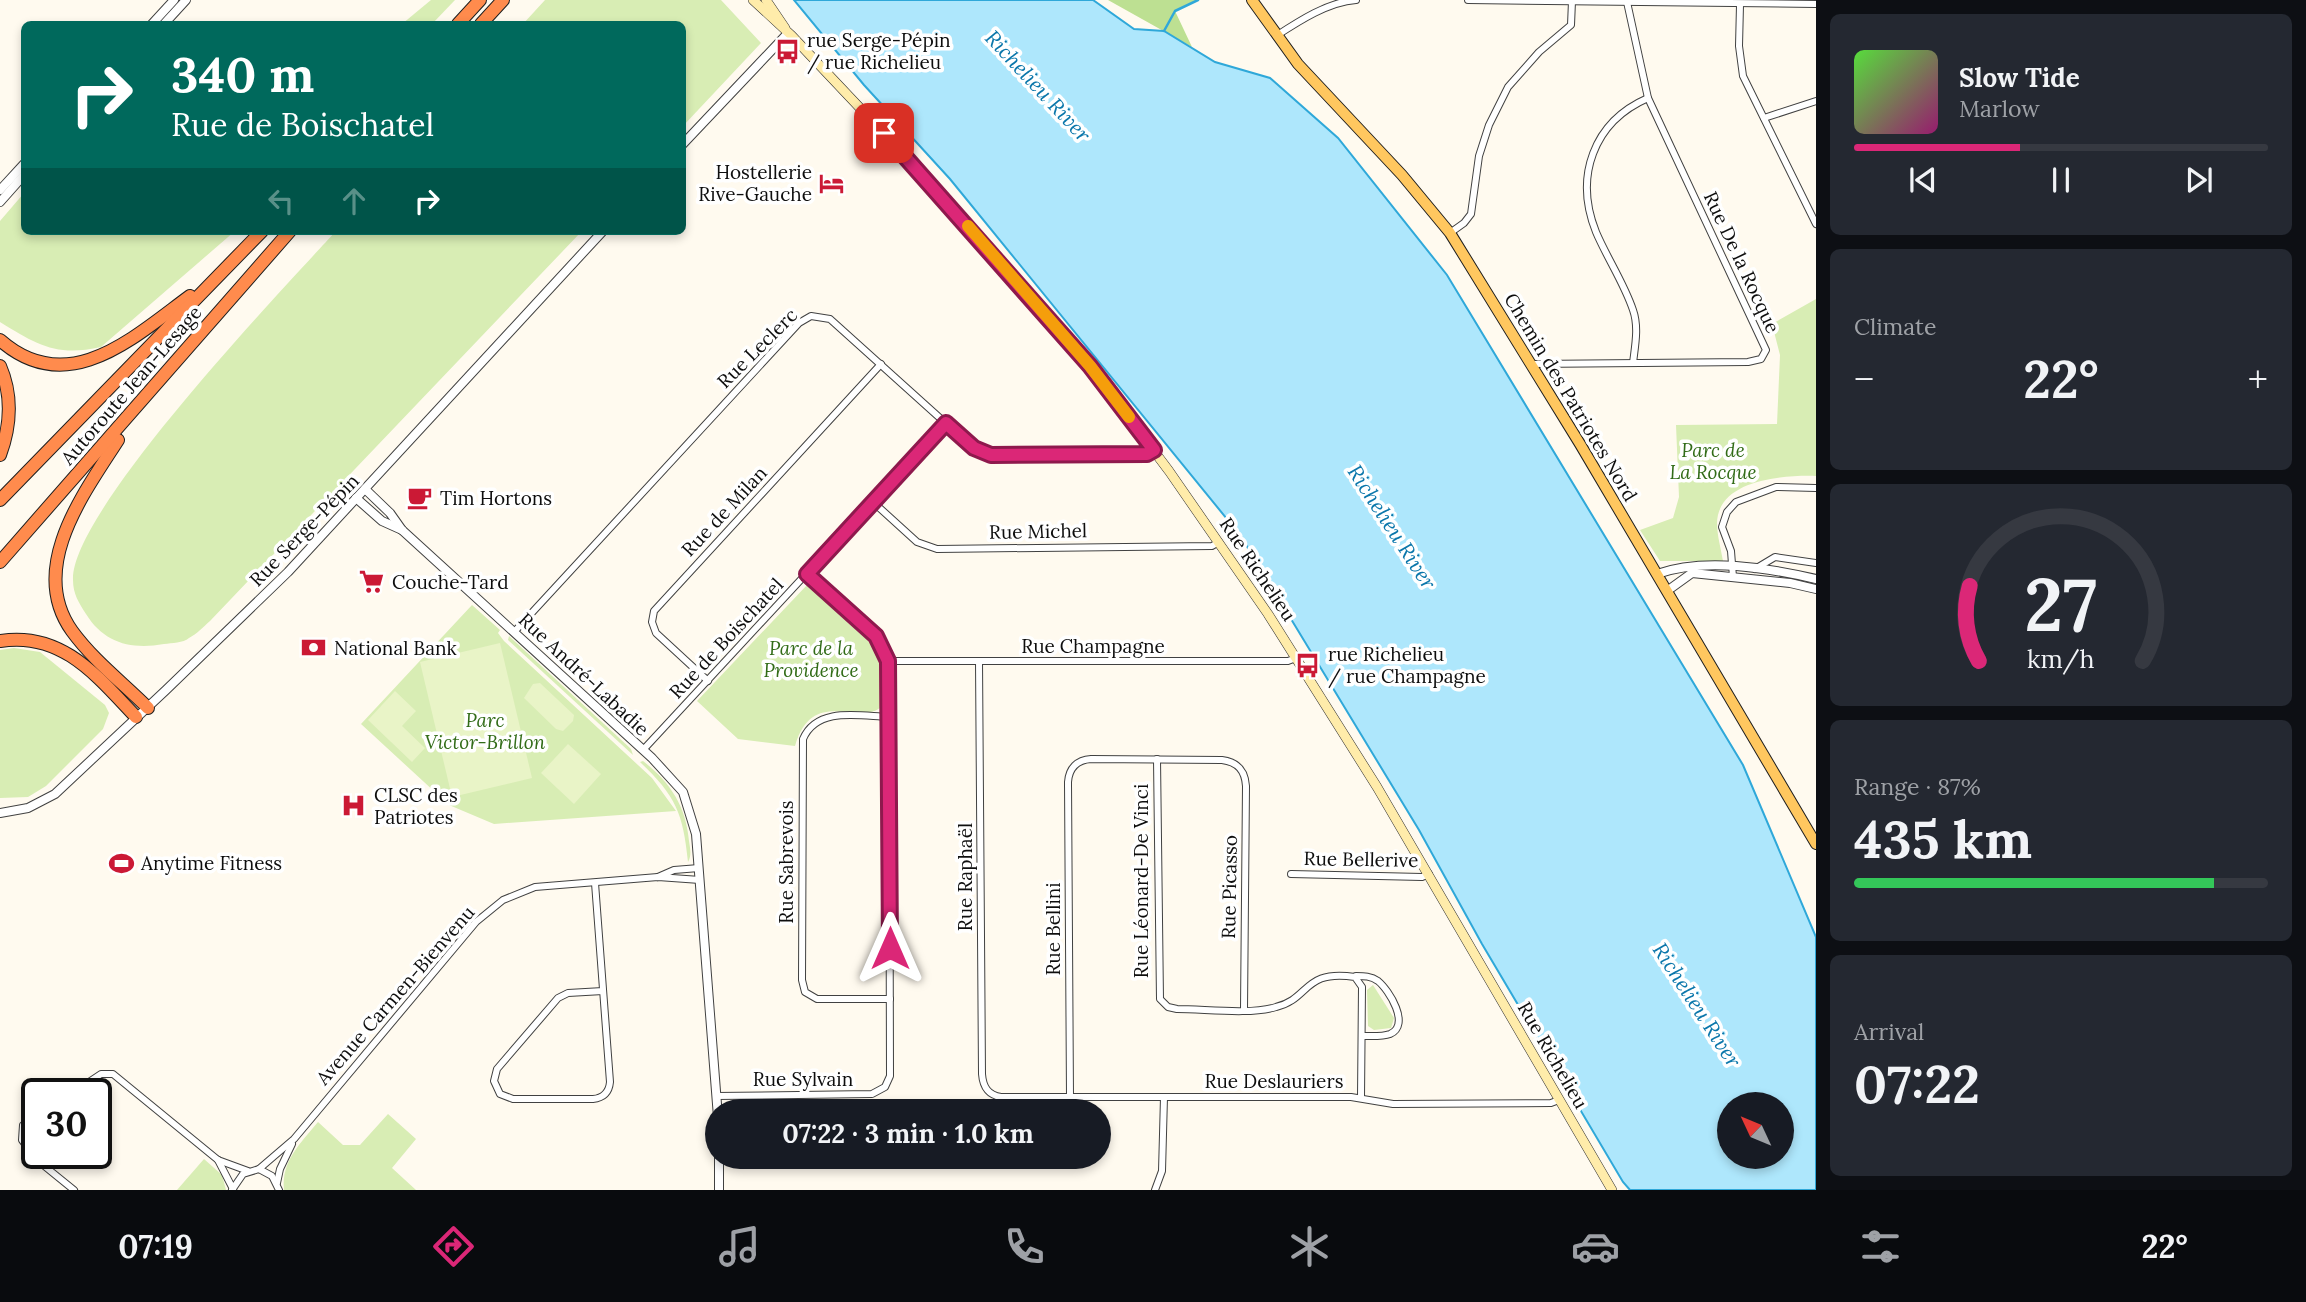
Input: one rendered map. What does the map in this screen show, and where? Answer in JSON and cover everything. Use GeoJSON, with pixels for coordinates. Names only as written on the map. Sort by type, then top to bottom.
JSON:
{"type":"FeatureCollection","features":[{"type":"Feature","properties":{"kind":"highway"},"geometry":{"type":"LineString","coordinates":[[461,21],[481,0]]}},
{"type":"Feature","properties":{"kind":"highway"},"geometry":{"type":"LineString","coordinates":[[484,21],[503,0]]}},
{"type":"Feature","properties":{"kind":"highway","name":"Autoroute Jean-Lesage"},"geometry":{"type":"LineString","coordinates":[[0,500],[258,235]]}},
{"type":"Feature","properties":{"kind":"highway","name":"Autoroute Jean-Lesage"},"geometry":{"type":"LineString","coordinates":[[0,562],[287,235]]}},
{"type":"Feature","properties":{"kind":"highway"},"geometry":{"type":"LineString","coordinates":[[0,340],[20,355],[50,364],[74,364],[97,359],[138,334],[222,273]]}},
{"type":"Feature","properties":{"kind":"highway"},"geometry":{"type":"LineString","coordinates":[[0,366],[8,387],[10,410],[7,435],[0,456]]}},
{"type":"Feature","properties":{"kind":"highway"},"geometry":{"type":"LineString","coordinates":[[139,406],[71,519],[58,555],[55,578],[61,608],[71,629],[148,708]]}},
{"type":"Feature","properties":{"kind":"highway"},"geometry":{"type":"LineString","coordinates":[[0,640],[35,641],[70,653],[92,670],[136,717]]}},
{"type":"Feature","properties":{"kind":"main road","name":"Rue Richelieu"},"geometry":{"type":"LineString","coordinates":[[753,0],[788,33],[932,185],[1090,366],[1154,450],[1296,658],[1429,874],[1612,1190]]}},
{"type":"Feature","properties":{"kind":"main road","name":"Rue Richelieu"},"geometry":{"type":"LineString","coordinates":[[766,0],[788,33]]}},
{"type":"Feature","properties":{"kind":"main road","name":"Chemin des Patriotes Nord"},"geometry":{"type":"LineString","coordinates":[[1252,0],[1276,36],[1450,233],[1532,364],[1816,844]]}},
{"type":"Feature","properties":{"kind":"street"},"geometry":{"type":"LineString","coordinates":[[155,21],[174,0]]}},
{"type":"Feature","properties":{"kind":"street"},"geometry":{"type":"LineString","coordinates":[[167,21],[186,0]]}},
{"type":"Feature","properties":{"kind":"street"},"geometry":{"type":"LineString","coordinates":[[1276,36],[1312,15],[1345,1],[1356,0]]}},
{"type":"Feature","properties":{"kind":"street"},"geometry":{"type":"LineString","coordinates":[[1468,0],[1816,4]]}},
{"type":"Feature","properties":{"kind":"street"},"geometry":{"type":"LineString","coordinates":[[1450,233],[1471,214],[1479,156],[1498,106],[1524,68],[1573,21],[1572,1]]}},
{"type":"Feature","properties":{"kind":"street","name":"Rue De la Rocque"},"geometry":{"type":"LineString","coordinates":[[1532,364],[1748,362],[1760,359],[1766,351],[1648,98],[1628,2]]}},
{"type":"Feature","properties":{"kind":"street"},"geometry":{"type":"LineString","coordinates":[[1740,5],[1739,46],[1743,76],[1814,215],[1816,224]]}},
{"type":"Feature","properties":{"kind":"street"},"geometry":{"type":"LineString","coordinates":[[686,141],[788,33]]}},
{"type":"Feature","properties":{"kind":"street"},"geometry":{"type":"LineString","coordinates":[[1633,363],[1637,326],[1633,310],[1595,229],[1587,192],[1587,175],[1595,144],[1605,131],[1630,106],[1648,98]]}},
{"type":"Feature","properties":{"kind":"street"},"geometry":{"type":"LineString","coordinates":[[1764,118],[1816,101]]}},
{"type":"Feature","properties":{"kind":"street"},"geometry":{"type":"LineString","coordinates":[[0,190],[21,167]]}},
{"type":"Feature","properties":{"kind":"street"},"geometry":{"type":"LineString","coordinates":[[0,202],[21,178]]}},
{"type":"Feature","properties":{"kind":"street","name":"Rue Serge-Pépin"},"geometry":{"type":"LineString","coordinates":[[0,813],[28,808],[49,798],[148,708],[288,572],[599,235]]}},
{"type":"Feature","properties":{"kind":"street","name":"Rue Leclerc"},"geometry":{"type":"LineString","coordinates":[[515,631],[804,318],[817,315],[827,317],[974,448],[991,455],[1147,454],[1154,450]]}},
{"type":"Feature","properties":{"kind":"street","name":"Rue de Milan"},"geometry":{"type":"LineString","coordinates":[[708,681],[656,633],[652,622],[654,611],[881,364]]}},
{"type":"Feature","properties":{"kind":"street","name":"Rue de Boischatel"},"geometry":{"type":"LineString","coordinates":[[643,750],[946,423]]}},
{"type":"Feature","properties":{"kind":"street"},"geometry":{"type":"LineString","coordinates":[[1733,577],[1731,551],[1722,527],[1723,518],[1736,502],[1776,487],[1816,488]]}},
{"type":"Feature","properties":{"kind":"street","name":"Rue André-Labadie"},"geometry":{"type":"LineString","coordinates":[[365,489],[390,513],[402,530],[643,750],[673,779],[686,798],[694,822],[699,868],[716,1099]]}},
{"type":"Feature","properties":{"kind":"street","name":"Rue André-Labadie"},"geometry":{"type":"LineString","coordinates":[[356,498],[382,521],[402,530]]}},
{"type":"Feature","properties":{"kind":"street","name":"Rue Michel"},"geometry":{"type":"LineString","coordinates":[[873,502],[917,542],[937,549],[1212,546],[1219,542]]}},
{"type":"Feature","properties":{"kind":"street"},"geometry":{"type":"LineString","coordinates":[[1753,570],[1768,558],[1775,557],[1816,563]]}},
{"type":"Feature","properties":{"kind":"street"},"geometry":{"type":"LineString","coordinates":[[1657,574],[1687,565],[1733,567],[1816,579]]}},
{"type":"Feature","properties":{"kind":"street"},"geometry":{"type":"LineString","coordinates":[[1667,591],[1677,581],[1692,573],[1816,589]]}},
{"type":"Feature","properties":{"kind":"street"},"geometry":{"type":"LineString","coordinates":[[807,574],[876,636],[888,661]]}},
{"type":"Feature","properties":{"kind":"street","name":"Rue Champagne"},"geometry":{"type":"LineString","coordinates":[[888,661],[1289,662],[1296,658]]}},
{"type":"Feature","properties":{"kind":"street","name":"Rue Sylvain"},"geometry":{"type":"LineString","coordinates":[[716,1096],[878,1093],[885,1087],[890,1076],[888,661]]}},
{"type":"Feature","properties":{"kind":"street","name":"Rue Raphaël"},"geometry":{"type":"LineString","coordinates":[[979,661],[982,1074],[988,1092]]}},
{"type":"Feature","properties":{"kind":"street","name":"Rue Sabrevois"},"geometry":{"type":"LineString","coordinates":[[888,717],[828,717],[811,726],[803,739],[802,985],[812,997],[890,999]]}},
{"type":"Feature","properties":{"kind":"street","name":"Rue Bellini"},"geometry":{"type":"LineString","coordinates":[[1070,1097],[1068,782],[1076,764],[1091,759],[1157,759]]}},
{"type":"Feature","properties":{"kind":"street","name":"Rue Picasso"},"geometry":{"type":"LineString","coordinates":[[1157,759],[1222,760],[1240,768],[1246,786],[1244,1009]]}},
{"type":"Feature","properties":{"kind":"street","name":"Rue Léonard-De Vinci"},"geometry":{"type":"LineString","coordinates":[[1157,759],[1157,984],[1162,1001],[1177,1009],[1244,1009]]}},
{"type":"Feature","properties":{"kind":"street"},"geometry":{"type":"LineString","coordinates":[[658,877],[674,870],[699,868]]}},
{"type":"Feature","properties":{"kind":"street","name":"Rue Bellerive"},"geometry":{"type":"LineString","coordinates":[[1291,874],[1422,877],[1429,874]]}},
{"type":"Feature","properties":{"kind":"street","name":"Avenue Carmen-Bienvenu"},"geometry":{"type":"LineString","coordinates":[[258,1169],[294,1139],[486,912],[505,899],[529,889],[658,877],[700,880]]}},
{"type":"Feature","properties":{"kind":"street"},"geometry":{"type":"LineString","coordinates":[[595,883],[610,1085],[606,1094],[594,1099],[510,1099],[500,1094],[494,1083],[497,1069],[558,998],[568,993],[603,991]]}},
{"type":"Feature","properties":{"kind":"street"},"geometry":{"type":"LineString","coordinates":[[1350,976],[1357,978],[1362,985],[1362,1097]]}},
{"type":"Feature","properties":{"kind":"street"},"geometry":{"type":"LineString","coordinates":[[1244,1009],[1278,1007],[1316,980],[1367,977],[1379,982],[1399,1017],[1398,1027],[1390,1034],[1362,1036]]}},
{"type":"Feature","properties":{"kind":"street"},"geometry":{"type":"LineString","coordinates":[[95,1078],[101,1074],[113,1074],[218,1160],[248,1171]]}},
{"type":"Feature","properties":{"kind":"street","name":"Rue Deslauriers"},"geometry":{"type":"LineString","coordinates":[[988,1092],[998,1097],[1362,1097],[1393,1104],[1552,1103],[1559,1100]]}},
{"type":"Feature","properties":{"kind":"street"},"geometry":{"type":"LineString","coordinates":[[1154,1190],[1163,1171],[1164,1097]]}},
{"type":"Feature","properties":{"kind":"street","name":"Avenue Carmen-Bienvenu"},"geometry":{"type":"LineString","coordinates":[[278,1187],[280,1168],[294,1139]]}},
{"type":"Feature","properties":{"kind":"street"},"geometry":{"type":"LineString","coordinates":[[218,1160],[232,1190]]}},
{"type":"Feature","properties":{"kind":"street"},"geometry":{"type":"LineString","coordinates":[[48,1169],[74,1190]]}},
{"type":"Feature","properties":{"kind":"street"},"geometry":{"type":"LineString","coordinates":[[232,1190],[238,1178],[248,1171],[258,1169],[268,1173],[278,1187]]}},
{"type":"Feature","properties":{"kind":"street"},"geometry":{"type":"LineString","coordinates":[[719,1169],[719,1190]]}},
{"type":"Feature","properties":{"kind":"green space"},"geometry":{"type":"Polygon","coordinates":[[[431,0],[455,0],[435,21],[406,21],[431,0]]]}},
{"type":"Feature","properties":{"kind":"green space"},"geometry":{"type":"Polygon","coordinates":[[[545,0],[721,0],[761,43],[686,123],[686,21],[526,21],[545,0]]]}},
{"type":"Feature","properties":{"kind":"green space"},"geometry":{"type":"Polygon","coordinates":[[[1108,0],[1198,0],[1175,11],[1192,47],[1108,0]]]}},
{"type":"Feature","properties":{"kind":"green space"},"geometry":{"type":"Polygon","coordinates":[[[21,196],[21,235],[230,235],[101,347],[72,351],[37,343],[0,322],[0,221],[21,196]]]}},
{"type":"Feature","properties":{"kind":"green space"},"geometry":{"type":"Polygon","coordinates":[[[332,235],[578,235],[200,630],[184,641],[152,646],[130,645],[110,638],[93,624],[75,594],[73,580],[81,548],[105,505],[141,455],[272,300],[332,235]]]}},
{"type":"Feature","properties":{"kind":"green space","name":"Parc de La Rocque"},"geometry":{"type":"Polygon","coordinates":[[[1816,299],[1816,476],[1771,479],[1741,489],[1729,497],[1720,508],[1717,523],[1723,561],[1660,561],[1640,530],[1673,518],[1679,497],[1676,425],[1777,424],[1780,355],[1772,324],[1816,299]]]}},
{"type":"Feature","properties":{"kind":"green space","name":"Parc de la Providence"},"geometry":{"type":"Polygon","coordinates":[[[807,585],[814,587],[857,625],[875,649],[883,683],[882,706],[873,712],[825,712],[813,717],[803,728],[795,746],[738,739],[697,701],[807,585]]]}},
{"type":"Feature","properties":{"kind":"green space","name":"Parc Victor-Brillon"},"geometry":{"type":"Polygon","coordinates":[[[472,605],[500,630],[498,633],[504,641],[652,778],[676,811],[494,824],[449,805],[361,724],[472,605]]]}},
{"type":"Feature","properties":{"kind":"green space"},"geometry":{"type":"Polygon","coordinates":[[[509,636],[631,749],[633,755],[508,640],[509,636]]]}},
{"type":"Feature","properties":{"kind":"green space"},"geometry":{"type":"Polygon","coordinates":[[[500,643],[532,778],[452,797],[420,662],[500,643]]]}},
{"type":"Feature","properties":{"kind":"green space"},"geometry":{"type":"Polygon","coordinates":[[[14,648],[40,652],[105,705],[109,713],[103,729],[46,786],[28,797],[0,798],[0,650],[14,648]]]}},
{"type":"Feature","properties":{"kind":"green space"},"geometry":{"type":"Polygon","coordinates":[[[540,683],[574,715],[573,721],[563,731],[556,729],[524,698],[533,684],[540,683]]]}},
{"type":"Feature","properties":{"kind":"green space"},"geometry":{"type":"Polygon","coordinates":[[[395,691],[416,711],[402,726],[425,748],[412,762],[368,720],[395,691]]]}},
{"type":"Feature","properties":{"kind":"green space"},"geometry":{"type":"Polygon","coordinates":[[[568,744],[601,774],[574,804],[541,773],[568,744]]]}},
{"type":"Feature","properties":{"kind":"green space"},"geometry":{"type":"Polygon","coordinates":[[[643,761],[669,786],[680,806],[690,846],[688,862],[676,806],[662,785],[640,762],[643,761]]]}},
{"type":"Feature","properties":{"kind":"green space"},"geometry":{"type":"Polygon","coordinates":[[[1373,985],[1394,1018],[1391,1028],[1374,1030],[1368,1026],[1367,990],[1373,985]]]}},
{"type":"Feature","properties":{"kind":"green space"},"geometry":{"type":"Polygon","coordinates":[[[388,1114],[416,1139],[392,1168],[416,1190],[284,1190],[289,1162],[318,1122],[343,1145],[360,1145],[388,1114]]]}},
{"type":"Feature","properties":{"kind":"green space"},"geometry":{"type":"Polygon","coordinates":[[[204,1159],[222,1175],[226,1190],[177,1190],[204,1159]]]}},
{"type":"Feature","properties":{"kind":"water","name":"Richelieu River"},"geometry":{"type":"Polygon","coordinates":[[[794,0],[1093,0],[1134,29],[1164,31],[1215,62],[1270,78],[1338,138],[1447,275],[1743,765],[1816,937],[1816,1190],[1630,1190],[1623,1182],[1482,944],[1419,830],[1240,535],[950,179],[864,85],[794,0]]]}},
{"type":"Feature","properties":{"kind":"waterway"},"geometry":{"type":"LineString","coordinates":[[1164,31],[1175,11],[1198,0]]}},
{"type":"Feature","properties":{"kind":"slow traffic"},"geometry":{"type":"LineString","coordinates":[[968,226],[1090,366],[1129,417]]}},
{"type":"Feature","properties":{"kind":"place","name":"rue Serge-Pépin / rue Richelieu"},"geometry":{"type":"Point","coordinates":[787,51]}},
{"type":"Feature","properties":{"kind":"place","name":"Hostellerie Rive-Gauche"},"geometry":{"type":"Point","coordinates":[832,183]}},
{"type":"Feature","properties":{"kind":"place","name":"Tim Hortons"},"geometry":{"type":"Point","coordinates":[420,498]}},
{"type":"Feature","properties":{"kind":"place","name":"Couche-Tard"},"geometry":{"type":"Point","coordinates":[372,582]}},
{"type":"Feature","properties":{"kind":"place","name":"National Bank"},"geometry":{"type":"Point","coordinates":[314,648]}},
{"type":"Feature","properties":{"kind":"place","name":"rue Richelieu / rue Champagne"},"geometry":{"type":"Point","coordinates":[1308,665]}},
{"type":"Feature","properties":{"kind":"place","name":"CLSC des Patriotes"},"geometry":{"type":"Point","coordinates":[354,806]}},
{"type":"Feature","properties":{"kind":"place","name":"Anytime Fitness"},"geometry":{"type":"Point","coordinates":[121,863]}},
{"type":"Feature","properties":{"kind":"route"},"geometry":{"type":"LineString","coordinates":[[884,133],[1090,366],[1154,450],[1147,454],[991,455],[974,448],[946,423],[807,574],[876,636],[888,661],[890,948]]}}]}
